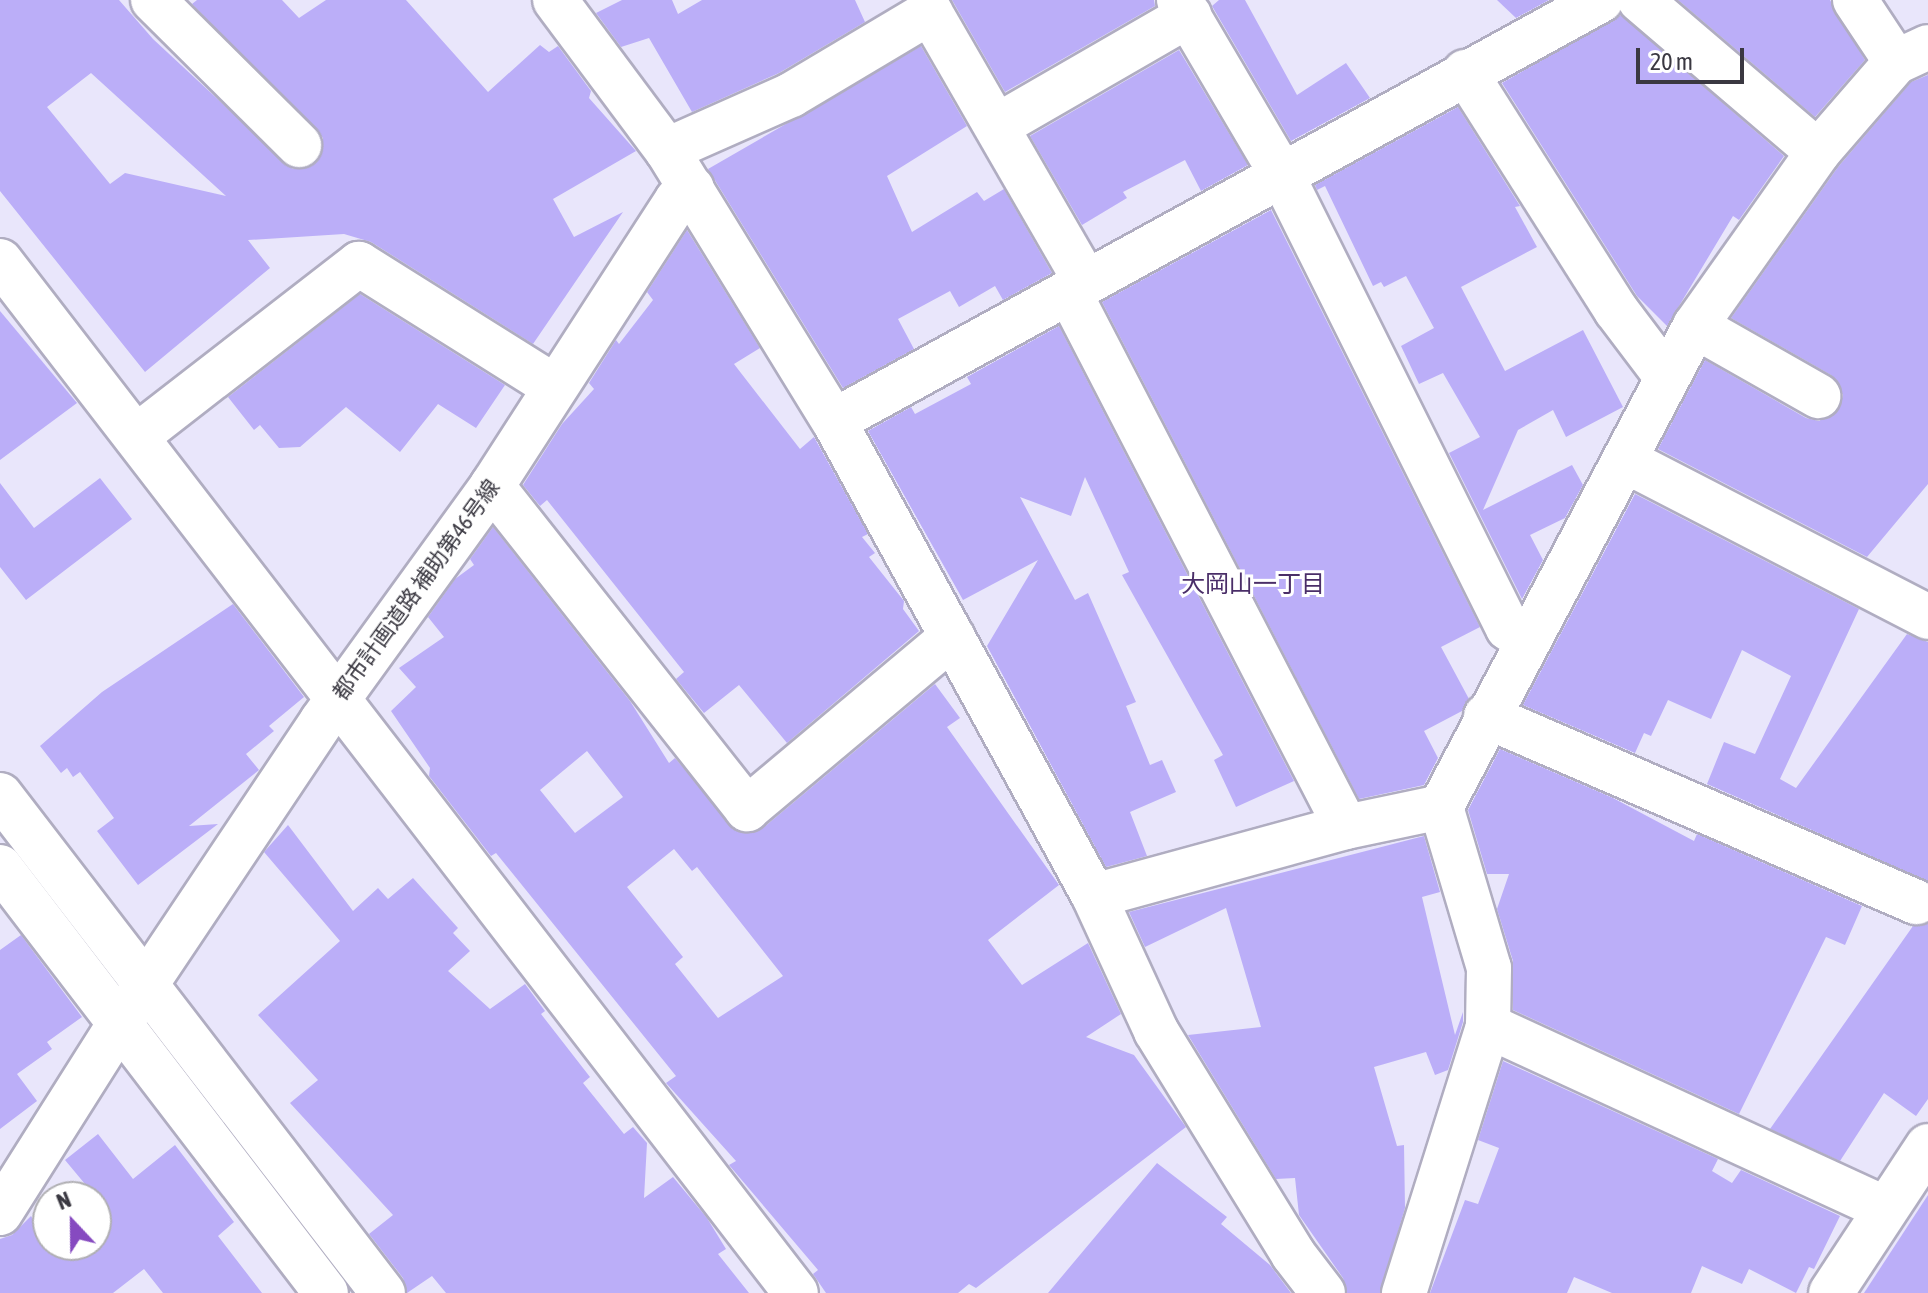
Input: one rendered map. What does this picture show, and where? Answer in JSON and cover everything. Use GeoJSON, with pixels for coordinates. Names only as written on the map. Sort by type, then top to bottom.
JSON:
{"type":"FeatureCollection","features":[{"type":"Feature","properties":{"kind":"street"},"geometry":{"type":"LineString","coordinates":[[555,0],[667,150],[834,421],[1094,896],[1156,1031],[1293,1254],[1323,1293]]}},
{"type":"Feature","properties":{"kind":"street"},"geometry":{"type":"LineString","coordinates":[[834,421],[1601,0]]}},
{"type":"Feature","properties":{"kind":"street"},"geometry":{"type":"LineString","coordinates":[[1641,0],[1818,152]]}},
{"type":"Feature","properties":{"kind":"street"},"geometry":{"type":"LineString","coordinates":[[1404,1293],[1488,1026],[1489,968],[1441,807],[1486,716],[1626,461],[1666,376],[1695,326],[1818,152],[1912,54],[1855,0]]}},
{"type":"Feature","properties":{"kind":"street"},"geometry":{"type":"LineString","coordinates":[[160,3],[299,145]]}},
{"type":"Feature","properties":{"kind":"street"},"geometry":{"type":"LineString","coordinates":[[997,126],[1184,8],[1281,173],[1508,628],[1527,641]]}},
{"type":"Feature","properties":{"kind":"street"},"geometry":{"type":"LineString","coordinates":[[667,150],[791,95],[930,12],[997,126],[1346,827]]}},
{"type":"Feature","properties":{"kind":"street"},"geometry":{"type":"LineString","coordinates":[[1465,72],[1616,310],[1666,376]]}},
{"type":"Feature","properties":{"kind":"street","name":"都市計画道路 補助第46号線"},"geometry":{"type":"LineString","coordinates":[[0,1213],[132,1003],[339,697],[492,486],[677,200],[692,188]]}},
{"type":"Feature","properties":{"kind":"street"},"geometry":{"type":"LineString","coordinates":[[0,261],[796,1293]]}},
{"type":"Feature","properties":{"kind":"street"},"geometry":{"type":"LineString","coordinates":[[137,436],[359,264],[555,387]]}},
{"type":"Feature","properties":{"kind":"street"},"geometry":{"type":"LineString","coordinates":[[1695,326],[1818,396]]}},
{"type":"Feature","properties":{"kind":"street"},"geometry":{"type":"LineString","coordinates":[[1626,461],[1928,617]]}},
{"type":"Feature","properties":{"kind":"street"},"geometry":{"type":"LineString","coordinates":[[492,486],[747,809],[952,637]]}},
{"type":"Feature","properties":{"kind":"street"},"geometry":{"type":"LineString","coordinates":[[1486,716],[1916,902]]}},
{"type":"Feature","properties":{"kind":"street"},"geometry":{"type":"LineString","coordinates":[[0,795],[132,1003],[326,1293]]}},
{"type":"Feature","properties":{"kind":"street"},"geometry":{"type":"LineString","coordinates":[[1094,896],[1346,827],[1441,807]]}},
{"type":"Feature","properties":{"kind":"street"},"geometry":{"type":"LineString","coordinates":[[7,892],[132,1003],[383,1293]]}},
{"type":"Feature","properties":{"kind":"street"},"geometry":{"type":"LineString","coordinates":[[1488,1026],[1885,1209]]}},
{"type":"Feature","properties":{"kind":"street"},"geometry":{"type":"LineString","coordinates":[[1831,1293],[1928,1146]]}},
{"type":"Feature","properties":{"kind":"building"},"geometry":{"type":"Polygon","coordinates":[[[0,0],[119,0],[153,39],[293,169],[317,162],[323,138],[192,4],[197,0],[282,0],[299,18],[326,0],[406,0],[488,92],[540,45],[549,52],[558,46],[591,91],[589,98],[636,151],[553,199],[574,237],[623,212],[533,344],[371,242],[344,234],[248,240],[270,268],[145,372],[0,191],[0,0]],[[91,73],[47,107],[110,184],[125,173],[226,196],[91,73]]]}},
{"type":"Feature","properties":{"kind":"building"},"geometry":{"type":"Polygon","coordinates":[[[622,0],[672,0],[678,14],[702,0],[855,0],[865,22],[779,73],[692,112],[649,38],[621,47],[596,13],[622,0]]]}},
{"type":"Feature","properties":{"kind":"building"},"geometry":{"type":"Polygon","coordinates":[[[952,0],[1154,0],[1155,6],[1005,92],[952,0]]]}},
{"type":"Feature","properties":{"kind":"building"},"geometry":{"type":"Polygon","coordinates":[[[1219,0],[1245,0],[1297,95],[1346,63],[1370,98],[1291,141],[1212,6],[1219,0]]]}},
{"type":"Feature","properties":{"kind":"building"},"geometry":{"type":"Polygon","coordinates":[[[1497,0],[1549,0],[1516,18],[1497,0]]]}},
{"type":"Feature","properties":{"kind":"building"},"geometry":{"type":"Polygon","coordinates":[[[1678,0],[1830,0],[1865,60],[1815,117],[1678,0]]]}},
{"type":"Feature","properties":{"kind":"building"},"geometry":{"type":"Polygon","coordinates":[[[1621,15],[1784,156],[1739,220],[1733,216],[1667,326],[1637,296],[1502,83],[1621,15]]]}},
{"type":"Feature","properties":{"kind":"building"},"geometry":{"type":"Polygon","coordinates":[[[921,46],[967,126],[887,176],[912,232],[977,192],[984,201],[1004,189],[1052,273],[1003,300],[995,286],[959,307],[950,291],[898,319],[914,349],[843,388],[708,169],[921,46]]]}},
{"type":"Feature","properties":{"kind":"building"},"geometry":{"type":"Polygon","coordinates":[[[1179,50],[1248,165],[1201,191],[1185,160],[1123,192],[1127,198],[1082,225],[1030,136],[1179,50]]]}},
{"type":"Feature","properties":{"kind":"building"},"geometry":{"type":"Polygon","coordinates":[[[1928,75],[1928,484],[1867,557],[1658,449],[1705,360],[1806,418],[1819,421],[1839,409],[1843,395],[1831,375],[1731,318],[1838,167],[1911,82],[1928,75]]]}},
{"type":"Feature","properties":{"kind":"building"},"geometry":{"type":"Polygon","coordinates":[[[1458,107],[1520,206],[1515,207],[1537,247],[1461,287],[1505,371],[1583,330],[1623,407],[1566,437],[1553,410],[1518,430],[1483,510],[1572,465],[1583,485],[1565,518],[1530,535],[1543,560],[1522,599],[1449,453],[1480,437],[1443,373],[1419,384],[1401,346],[1434,328],[1406,276],[1384,287],[1381,282],[1373,286],[1325,186],[1317,190],[1315,185],[1458,107]]]}},
{"type":"Feature","properties":{"kind":"building"},"geometry":{"type":"Polygon","coordinates":[[[1271,210],[1480,627],[1441,647],[1469,699],[1462,711],[1424,731],[1438,758],[1424,785],[1359,799],[1102,302],[1271,210]]]}},
{"type":"Feature","properties":{"kind":"building"},"geometry":{"type":"Polygon","coordinates":[[[687,230],[760,348],[734,364],[800,449],[814,437],[868,534],[862,537],[875,553],[869,557],[904,601],[903,609],[919,631],[787,743],[739,685],[704,713],[676,679],[684,672],[547,500],[540,506],[523,485],[562,424],[594,389],[589,383],[616,340],[619,344],[653,300],[647,292],[687,230]]]}},
{"type":"Feature","properties":{"kind":"building"},"geometry":{"type":"Polygon","coordinates":[[[360,294],[505,385],[476,428],[438,404],[400,452],[346,407],[300,447],[279,448],[260,425],[254,430],[228,397],[360,294]]]}},
{"type":"Feature","properties":{"kind":"building"},"geometry":{"type":"Polygon","coordinates":[[[0,311],[77,403],[0,460],[0,311]]]}},
{"type":"Feature","properties":{"kind":"building"},"geometry":{"type":"Polygon","coordinates":[[[1059,326],[1294,781],[1236,807],[1214,760],[1223,755],[1122,575],[1129,572],[1085,477],[1071,516],[1020,497],[1075,600],[1088,593],[1136,702],[1126,706],[1150,765],[1162,760],[1176,792],[1130,812],[1147,856],[1106,867],[987,646],[1038,560],[963,600],[868,431],[911,407],[915,414],[971,384],[967,377],[1059,326]]]}},
{"type":"Feature","properties":{"kind":"building"},"geometry":{"type":"Polygon","coordinates":[[[100,478],[132,519],[26,600],[0,567],[0,483],[34,528],[100,478]]]}},
{"type":"Feature","properties":{"kind":"building"},"geometry":{"type":"Polygon","coordinates":[[[1635,494],[1859,609],[1780,779],[1796,788],[1907,634],[1928,642],[1928,881],[1707,784],[1724,742],[1755,754],[1791,676],[1742,650],[1711,719],[1668,700],[1651,736],[1644,733],[1635,753],[1523,705],[1635,494]]]}},
{"type":"Feature","properties":{"kind":"building"},"geometry":{"type":"Polygon","coordinates":[[[493,527],[630,701],[669,763],[675,758],[739,832],[763,828],[935,684],[960,718],[947,727],[1059,885],[988,940],[1022,985],[1088,943],[1121,1014],[1086,1037],[1134,1055],[1186,1127],[976,1288],[969,1284],[958,1293],[826,1293],[813,1274],[818,1270],[729,1165],[736,1161],[666,1083],[676,1076],[496,853],[491,856],[429,776],[430,768],[391,711],[416,687],[399,668],[444,637],[428,617],[455,579],[474,565],[470,559],[493,527]],[[587,751],[540,790],[575,833],[623,797],[587,751]],[[674,849],[627,887],[683,957],[675,964],[718,1018],[783,976],[697,867],[692,871],[674,849]]]}},
{"type":"Feature","properties":{"kind":"building"},"geometry":{"type":"Polygon","coordinates":[[[233,604],[304,697],[269,726],[274,731],[246,754],[259,770],[189,826],[218,824],[138,885],[97,831],[114,818],[80,772],[73,777],[67,768],[61,773],[40,746],[102,692],[233,604]]]}},
{"type":"Feature","properties":{"kind":"building"},"geometry":{"type":"Polygon","coordinates":[[[1500,749],[1613,798],[1694,841],[1697,834],[1862,906],[1845,945],[1826,937],[1739,1114],[1513,1010],[1513,961],[1497,909],[1509,874],[1487,874],[1468,810],[1500,749]]]}},
{"type":"Feature","properties":{"kind":"building"},"geometry":{"type":"Polygon","coordinates":[[[288,825],[353,911],[378,888],[388,899],[413,878],[458,928],[453,933],[470,951],[448,971],[490,1009],[525,984],[545,1011],[541,1014],[590,1077],[583,1083],[624,1134],[633,1127],[647,1143],[644,1198],[673,1177],[707,1218],[726,1249],[718,1254],[749,1293],[446,1293],[432,1276],[407,1293],[403,1278],[369,1234],[393,1215],[290,1103],[318,1080],[258,1015],[340,941],[264,852],[288,825]]]}},
{"type":"Feature","properties":{"kind":"building"},"geometry":{"type":"Polygon","coordinates":[[[1424,836],[1440,892],[1422,897],[1455,1035],[1463,1012],[1463,1022],[1448,1070],[1435,1075],[1426,1052],[1374,1067],[1397,1146],[1404,1145],[1405,1208],[1380,1293],[1347,1293],[1343,1278],[1299,1215],[1295,1178],[1276,1179],[1188,1035],[1261,1027],[1226,908],[1145,947],[1129,912],[1424,836]]]}},
{"type":"Feature","properties":{"kind":"building"},"geometry":{"type":"Polygon","coordinates":[[[1928,923],[1928,1099],[1916,1116],[1884,1093],[1840,1161],[1770,1129],[1913,926],[1928,923]]]}},
{"type":"Feature","properties":{"kind":"building"},"geometry":{"type":"Polygon","coordinates":[[[21,935],[82,1017],[47,1042],[52,1049],[17,1074],[37,1101],[0,1129],[0,950],[21,935]]]}},
{"type":"Feature","properties":{"kind":"building"},"geometry":{"type":"Polygon","coordinates":[[[1503,1061],[1718,1159],[1712,1171],[1732,1183],[1741,1170],[1840,1216],[1814,1269],[1809,1267],[1796,1293],[1749,1269],[1742,1284],[1702,1266],[1691,1293],[1612,1293],[1574,1277],[1567,1293],[1430,1293],[1465,1200],[1478,1204],[1499,1148],[1478,1140],[1503,1061]]]}},
{"type":"Feature","properties":{"kind":"building"},"geometry":{"type":"Polygon","coordinates":[[[98,1134],[133,1179],[175,1145],[234,1222],[218,1236],[262,1293],[163,1293],[144,1269],[113,1293],[0,1293],[0,1239],[12,1235],[31,1216],[32,1261],[112,1261],[112,1181],[82,1181],[65,1160],[98,1134]]]}},
{"type":"Feature","properties":{"kind":"building"},"geometry":{"type":"Polygon","coordinates":[[[1157,1163],[1227,1217],[1221,1224],[1270,1265],[1291,1293],[1048,1293],[1157,1163]]]}},
{"type":"Feature","properties":{"kind":"building"},"geometry":{"type":"Polygon","coordinates":[[[1928,1195],[1928,1293],[1864,1293],[1928,1195]]]}},
{"type":"Feature","properties":{"kind":"district","name":"大岡山一丁目"},"geometry":{"type":"Point","coordinates":[1253,584]}}]}
